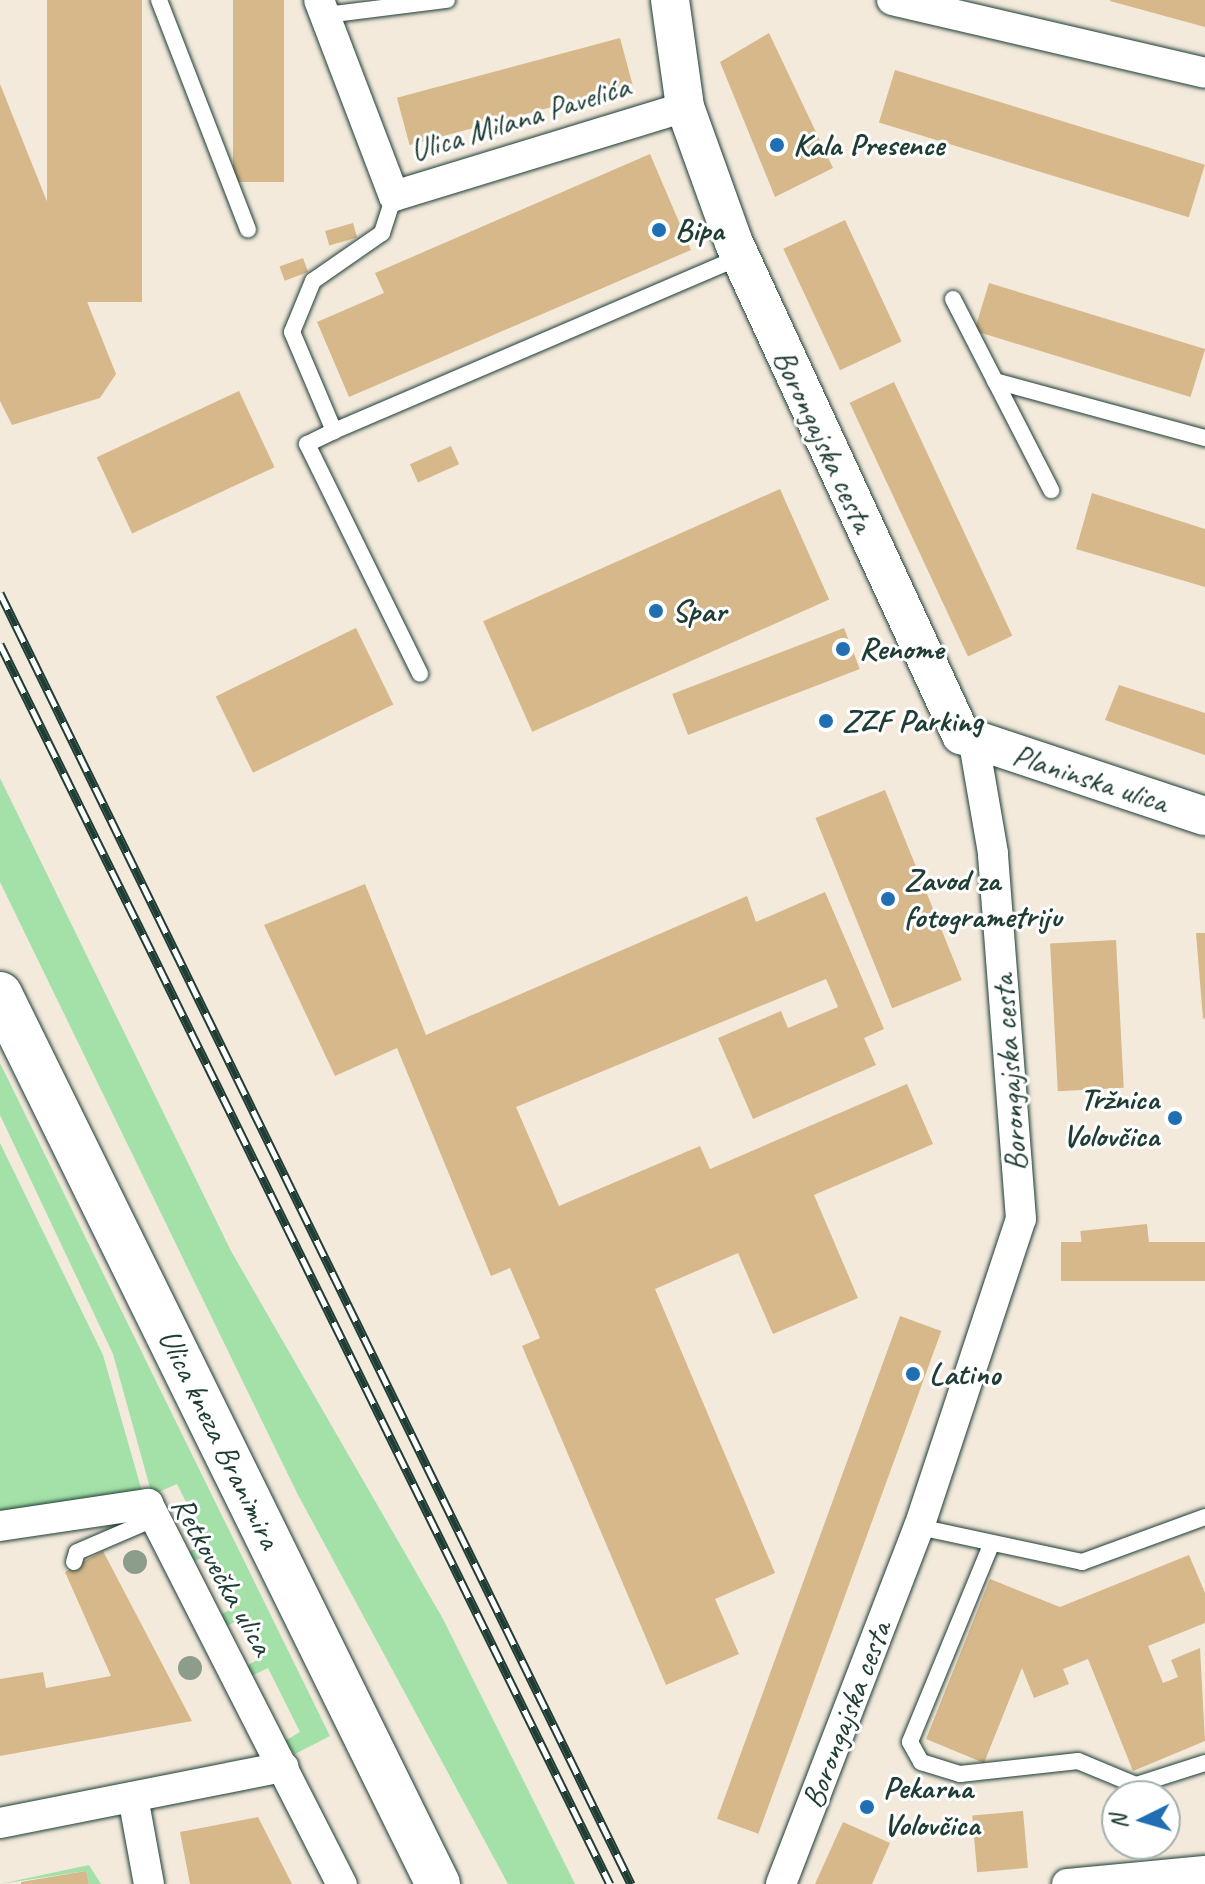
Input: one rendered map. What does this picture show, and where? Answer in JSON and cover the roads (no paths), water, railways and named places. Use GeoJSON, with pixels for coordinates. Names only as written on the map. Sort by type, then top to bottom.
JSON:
{"type":"FeatureCollection","features":[{"type":"Feature","properties":{"kind":"main road","name":"Ulica kneza Branimira"},"geometry":{"type":"LineString","coordinates":[[0,994],[438,1884]]}},
{"type":"Feature","properties":{"kind":"street","name":"Borongajska cesta"},"geometry":{"type":"LineString","coordinates":[[670,0],[685,107],[740,257],[954,722],[974,743],[993,853],[1021,1219],[919,1527],[781,1884]]}},
{"type":"Feature","properties":{"kind":"street"},"geometry":{"type":"LineString","coordinates":[[892,0],[1205,73]]}},
{"type":"Feature","properties":{"kind":"street","name":"Ulica Milana Pavelića"},"geometry":{"type":"LineString","coordinates":[[322,8],[394,196],[685,107]]}},
{"type":"Feature","properties":{"kind":"street","name":"Planinska ulica"},"geometry":{"type":"LineString","coordinates":[[974,743],[1205,816]]}},
{"type":"Feature","properties":{"kind":"street","name":"Retkovečka ulica"},"geometry":{"type":"LineString","coordinates":[[0,1526],[148,1504],[342,1884]]}},
{"type":"Feature","properties":{"kind":"street"},"geometry":{"type":"LineString","coordinates":[[0,1823],[284,1767]]}},
{"type":"Feature","properties":{"kind":"street"},"geometry":{"type":"LineString","coordinates":[[133,1797],[149,1884]]}},
{"type":"Feature","properties":{"kind":"street"},"geometry":{"type":"LineString","coordinates":[[1067,1884],[1205,1871]]}},
{"type":"Feature","properties":{"kind":"lane"},"geometry":{"type":"LineString","coordinates":[[159,0],[248,229]]}},
{"type":"Feature","properties":{"kind":"lane"},"geometry":{"type":"LineString","coordinates":[[322,8],[447,0]]}},
{"type":"Feature","properties":{"kind":"lane"},"geometry":{"type":"LineString","coordinates":[[334,431],[292,332],[313,281],[382,233],[394,196]]}},
{"type":"Feature","properties":{"kind":"lane"},"geometry":{"type":"LineString","coordinates":[[420,674],[307,444],[740,257]]}},
{"type":"Feature","properties":{"kind":"lane"},"geometry":{"type":"LineString","coordinates":[[953,299],[1051,490]]}},
{"type":"Feature","properties":{"kind":"lane"},"geometry":{"type":"LineString","coordinates":[[995,381],[1205,438]]}},
{"type":"Feature","properties":{"kind":"lane"},"geometry":{"type":"LineString","coordinates":[[919,1527],[991,1545],[1082,1562],[1205,1517]]}},
{"type":"Feature","properties":{"kind":"lane"},"geometry":{"type":"LineString","coordinates":[[74,1562],[77,1552],[156,1518]]}},
{"type":"Feature","properties":{"kind":"lane"},"geometry":{"type":"LineString","coordinates":[[991,1545],[910,1742],[921,1762],[960,1774],[1078,1761],[1136,1785],[1205,1763]]}},
{"type":"Feature","properties":{"kind":"railway"},"geometry":{"type":"LineString","coordinates":[[0,593],[631,1884]]}},
{"type":"Feature","properties":{"kind":"railway"},"geometry":{"type":"LineString","coordinates":[[0,644],[610,1884]]}},
{"type":"Feature","properties":{"kind":"place","name":"Kala Presence"},"geometry":{"type":"Point","coordinates":[777,145]}},
{"type":"Feature","properties":{"kind":"place","name":"Bipa"},"geometry":{"type":"Point","coordinates":[659,230]}},
{"type":"Feature","properties":{"kind":"place","name":"Spar"},"geometry":{"type":"Point","coordinates":[656,611]}},
{"type":"Feature","properties":{"kind":"place","name":"Renome"},"geometry":{"type":"Point","coordinates":[843,649]}},
{"type":"Feature","properties":{"kind":"place","name":"ZZF Parking"},"geometry":{"type":"Point","coordinates":[826,721]}},
{"type":"Feature","properties":{"kind":"place","name":"Zavod za fotogrametriju"},"geometry":{"type":"Point","coordinates":[888,899]}},
{"type":"Feature","properties":{"kind":"place","name":"Tržnica Volovčica"},"geometry":{"type":"Point","coordinates":[1175,1118]}},
{"type":"Feature","properties":{"kind":"place","name":"Latino"},"geometry":{"type":"Point","coordinates":[913,1374]}},
{"type":"Feature","properties":{"kind":"place","name":"Pekarna Volovčica"},"geometry":{"type":"Point","coordinates":[867,1807]}}]}
